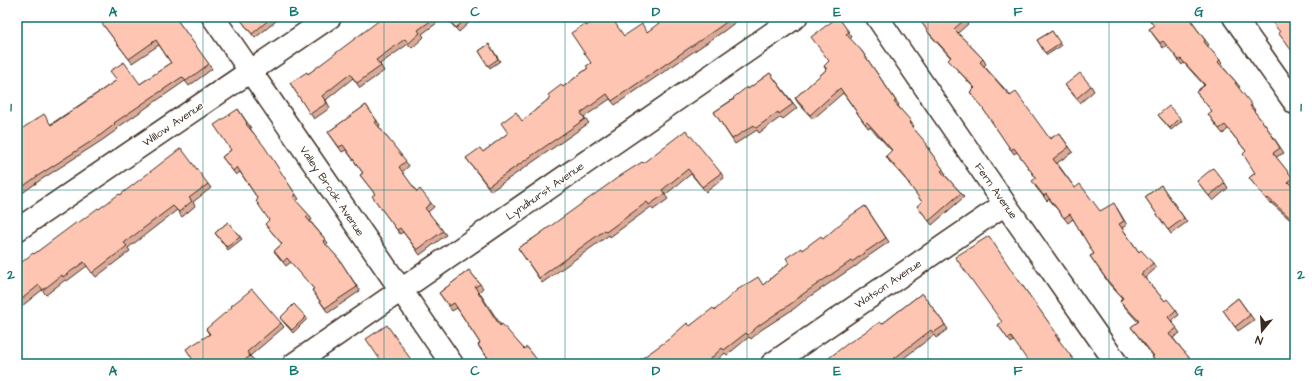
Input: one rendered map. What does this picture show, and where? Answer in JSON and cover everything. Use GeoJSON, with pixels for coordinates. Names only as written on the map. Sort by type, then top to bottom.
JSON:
{"type":"FeatureCollection","features":[{"type":"Feature","properties":{"kind":"street","name":"Valley Brook Avenue"},"geometry":{"type":"LineString","coordinates":[[212,17],[452,364]]}},
{"type":"Feature","properties":{"kind":"street","name":"Willow Avenue"},"geometry":{"type":"LineString","coordinates":[[17,230],[330,17]]}},
{"type":"Feature","properties":{"kind":"street","name":"Lyndhurst Avenue"},"geometry":{"type":"LineString","coordinates":[[294,364],[796,17]]}},
{"type":"Feature","properties":{"kind":"street","name":"Fern Avenue"},"geometry":{"type":"LineString","coordinates":[[877,17],[1117,364]]}},
{"type":"Feature","properties":{"kind":"street"},"geometry":{"type":"LineString","coordinates":[[1234,17],[1295,103]]}},
{"type":"Feature","properties":{"kind":"street","name":"Watson Avenue"},"geometry":{"type":"LineString","coordinates":[[772,364],[1005,204]]}},
{"type":"Feature","properties":{"kind":"building"},"geometry":{"type":"Polygon","coordinates":[[[107,17],[175,17],[209,64],[186,81],[182,77],[114,123],[115,124],[98,137],[17,191],[17,132],[44,114],[51,125],[117,80],[110,71],[124,62],[140,84],[171,63],[156,40],[129,59],[101,22],[107,17]]]}},
{"type":"Feature","properties":{"kind":"building"},"geometry":{"type":"Polygon","coordinates":[[[243,17],[272,17],[252,34],[240,19],[243,17]]]}},
{"type":"Feature","properties":{"kind":"building"},"geometry":{"type":"Polygon","coordinates":[[[386,17],[436,17],[418,30],[420,33],[409,43],[405,39],[376,60],[381,66],[357,83],[350,74],[322,96],[327,103],[310,114],[290,83],[307,72],[308,74],[381,19],[382,21],[386,17]]]}},
{"type":"Feature","properties":{"kind":"building"},"geometry":{"type":"Polygon","coordinates":[[[446,17],[468,17],[456,28],[446,17]]]}},
{"type":"Feature","properties":{"kind":"building"},"geometry":{"type":"Polygon","coordinates":[[[601,17],[611,17],[624,36],[642,24],[647,32],[667,17],[669,19],[672,17],[733,17],[612,101],[607,94],[581,113],[585,119],[488,186],[466,158],[480,148],[483,152],[508,133],[501,123],[516,112],[522,121],[550,98],[548,95],[561,85],[563,87],[588,68],[586,66],[591,63],[571,33],[585,24],[586,26],[601,17]]]}},
{"type":"Feature","properties":{"kind":"building"},"geometry":{"type":"Polygon","coordinates":[[[838,17],[849,32],[846,34],[861,50],[896,101],[894,102],[911,121],[909,123],[927,144],[926,146],[943,169],[941,171],[961,193],[929,221],[917,206],[922,202],[904,177],[886,156],[892,150],[867,122],[865,124],[840,88],[810,115],[795,98],[827,69],[824,66],[829,61],[811,37],[838,17]]]}},
{"type":"Feature","properties":{"kind":"building"},"geometry":{"type":"Polygon","coordinates":[[[918,17],[962,17],[964,20],[954,29],[983,59],[980,62],[1010,96],[1016,92],[1050,139],[1059,133],[1069,147],[1053,159],[1075,188],[1080,184],[1100,211],[1114,203],[1124,221],[1119,224],[1139,252],[1141,250],[1153,263],[1141,274],[1165,301],[1167,299],[1176,310],[1168,317],[1177,328],[1169,334],[1192,361],[1189,364],[1159,364],[1152,357],[1154,356],[1131,327],[1139,321],[1120,301],[1123,298],[1107,280],[1090,256],[1094,254],[1070,214],[1064,218],[1046,194],[1044,196],[1032,181],[1036,178],[1014,148],[1011,150],[970,92],[975,88],[948,60],[951,57],[928,32],[918,17]]]}},
{"type":"Feature","properties":{"kind":"building"},"geometry":{"type":"Polygon","coordinates":[[[1147,17],[1189,17],[1205,40],[1204,42],[1220,60],[1218,62],[1236,82],[1235,83],[1252,105],[1250,106],[1266,126],[1280,148],[1273,153],[1293,178],[1288,182],[1295,189],[1295,222],[1268,198],[1267,200],[1249,178],[1255,173],[1243,154],[1246,151],[1225,125],[1219,129],[1208,114],[1212,111],[1196,92],[1205,85],[1181,59],[1179,60],[1163,41],[1160,43],[1149,29],[1154,26],[1147,17]]]}},
{"type":"Feature","properties":{"kind":"building"},"geometry":{"type":"Polygon","coordinates":[[[1268,17],[1295,17],[1295,55],[1279,34],[1280,32],[1268,17]]]}},
{"type":"Feature","properties":{"kind":"building"},"geometry":{"type":"Polygon","coordinates":[[[1052,31],[1060,43],[1045,53],[1037,40],[1052,31]]]}},
{"type":"Feature","properties":{"kind":"building"},"geometry":{"type":"Polygon","coordinates":[[[489,44],[498,59],[488,66],[479,51],[489,44]]]}},
{"type":"Feature","properties":{"kind":"building"},"geometry":{"type":"Polygon","coordinates":[[[770,73],[793,104],[779,114],[778,112],[756,128],[754,125],[732,139],[714,112],[734,99],[733,98],[747,87],[748,89],[770,73]]]}},
{"type":"Feature","properties":{"kind":"building"},"geometry":{"type":"Polygon","coordinates":[[[1080,73],[1091,86],[1077,98],[1065,85],[1080,73]]]}},
{"type":"Feature","properties":{"kind":"building"},"geometry":{"type":"Polygon","coordinates":[[[366,105],[377,121],[375,122],[406,161],[399,167],[417,192],[420,189],[431,203],[425,208],[443,231],[417,250],[400,228],[397,230],[372,196],[375,194],[360,175],[363,173],[343,145],[339,147],[328,132],[366,105]]]}},
{"type":"Feature","properties":{"kind":"building"},"geometry":{"type":"Polygon","coordinates":[[[1169,106],[1180,118],[1170,128],[1158,115],[1169,106]]]}},
{"type":"Feature","properties":{"kind":"building"},"geometry":{"type":"Polygon","coordinates":[[[238,109],[247,123],[246,124],[264,146],[296,195],[293,197],[309,215],[306,217],[325,239],[323,241],[339,259],[357,287],[325,308],[312,290],[314,289],[287,258],[283,262],[274,251],[282,244],[265,224],[269,220],[256,201],[258,199],[237,167],[233,171],[222,157],[231,150],[214,125],[238,109]]]}},
{"type":"Feature","properties":{"kind":"building"},"geometry":{"type":"Polygon","coordinates":[[[686,130],[721,173],[702,187],[688,169],[662,190],[665,194],[649,205],[647,202],[606,232],[605,230],[539,278],[518,248],[620,176],[642,162],[643,163],[686,130]]]}},
{"type":"Feature","properties":{"kind":"building"},"geometry":{"type":"Polygon","coordinates":[[[181,148],[208,184],[189,198],[192,201],[179,212],[173,206],[124,243],[127,246],[92,273],[84,262],[63,277],[62,275],[43,290],[39,285],[17,303],[17,266],[77,222],[78,223],[98,208],[99,209],[119,194],[120,195],[181,148]]]}},
{"type":"Feature","properties":{"kind":"building"},"geometry":{"type":"Polygon","coordinates":[[[1213,168],[1225,183],[1209,196],[1197,181],[1213,168]]]}},
{"type":"Feature","properties":{"kind":"building"},"geometry":{"type":"Polygon","coordinates":[[[1161,185],[1184,218],[1168,230],[1145,197],[1161,185]]]}},
{"type":"Feature","properties":{"kind":"building"},"geometry":{"type":"Polygon","coordinates":[[[865,206],[886,238],[803,294],[758,326],[748,335],[746,333],[724,350],[722,348],[705,364],[634,364],[669,339],[687,323],[690,326],[713,308],[715,310],[737,290],[758,277],[763,285],[789,263],[786,258],[801,248],[802,250],[821,236],[823,239],[847,218],[865,206]]]}},
{"type":"Feature","properties":{"kind":"building"},"geometry":{"type":"Polygon","coordinates":[[[228,222],[240,237],[227,247],[215,233],[228,222]]]}},
{"type":"Feature","properties":{"kind":"building"},"geometry":{"type":"Polygon","coordinates":[[[989,236],[1057,334],[1055,335],[1077,364],[1030,364],[1011,337],[1008,339],[998,325],[1002,322],[955,257],[989,236]]]}},
{"type":"Feature","properties":{"kind":"building"},"geometry":{"type":"Polygon","coordinates":[[[469,270],[480,284],[475,287],[500,326],[502,324],[524,349],[527,347],[538,361],[536,364],[493,364],[478,345],[480,343],[454,303],[449,306],[439,293],[469,270]]]}},
{"type":"Feature","properties":{"kind":"building"},"geometry":{"type":"Polygon","coordinates":[[[252,289],[281,323],[247,352],[250,356],[240,364],[187,364],[193,360],[186,349],[210,334],[206,329],[252,289]]]}},
{"type":"Feature","properties":{"kind":"building"},"geometry":{"type":"Polygon","coordinates":[[[922,293],[945,325],[933,333],[931,330],[887,364],[824,364],[826,363],[825,361],[847,344],[880,322],[882,324],[922,293]]]}},
{"type":"Feature","properties":{"kind":"building"},"geometry":{"type":"Polygon","coordinates":[[[1238,298],[1250,315],[1235,327],[1223,310],[1238,298]]]}},
{"type":"Feature","properties":{"kind":"building"},"geometry":{"type":"Polygon","coordinates":[[[294,304],[306,317],[292,330],[280,318],[294,304]]]}},
{"type":"Feature","properties":{"kind":"building"},"geometry":{"type":"Polygon","coordinates":[[[387,325],[414,364],[383,364],[366,339],[387,325]]]}}]}
